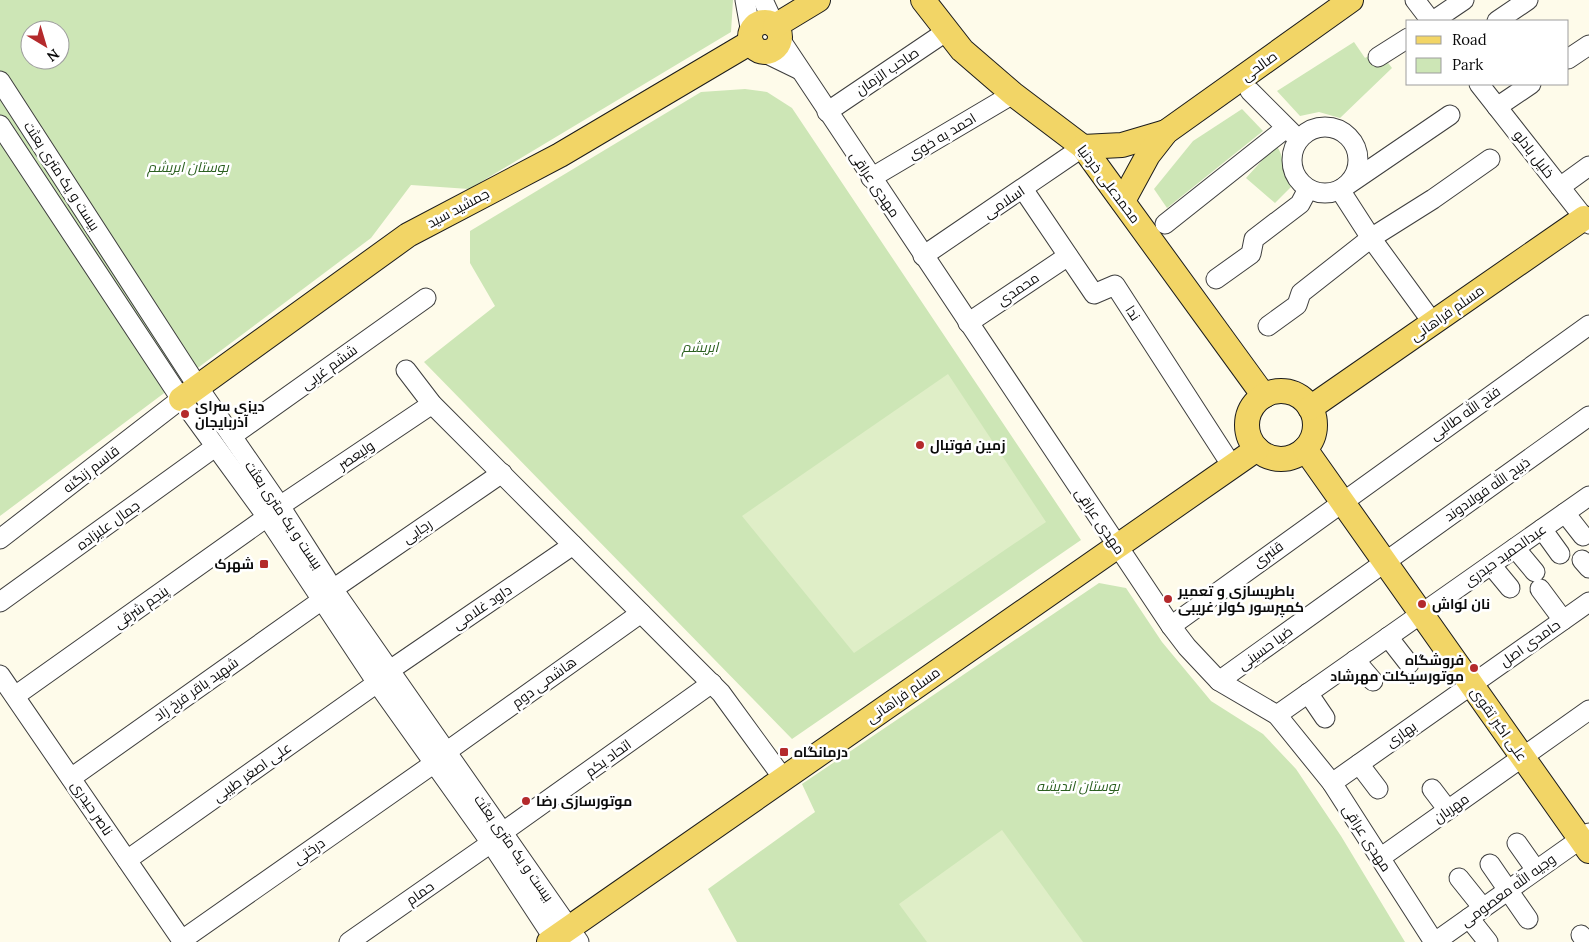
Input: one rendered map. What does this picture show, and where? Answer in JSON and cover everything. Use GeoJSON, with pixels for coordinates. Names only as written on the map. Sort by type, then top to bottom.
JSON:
{"type":"FeatureCollection","features":[{"type":"Feature","properties":{"kind":"main road","name":"جمشید سید"},"geometry":{"type":"LineString","coordinates":[[190,393],[408,235],[560,156],[764,38],[818,0]]}},
{"type":"Feature","properties":{"kind":"main road","name":"محمدعلی خردنیا"},"geometry":{"type":"LineString","coordinates":[[923,0],[962,50],[1013,94],[1083,147],[1264,396]]}},
{"type":"Feature","properties":{"kind":"main road","name":"صالحی"},"geometry":{"type":"LineString","coordinates":[[1123,201],[1148,155],[1166,132],[1351,0]]}},
{"type":"Feature","properties":{"kind":"main road","name":"صالحی"},"geometry":{"type":"LineString","coordinates":[[1083,147],[1122,145],[1166,132]]}},
{"type":"Feature","properties":{"kind":"main road","name":"مسلم فراهانی"},"geometry":{"type":"LineString","coordinates":[[1310,408],[1586,221]]}},
{"type":"Feature","properties":{"kind":"main road"},"geometry":{"type":"LineString","coordinates":[[1279,392],[1295,394],[1310,408],[1314,418],[1315,430],[1305,450],[1296,456],[1281,459],[1266,455],[1257,449],[1248,431],[1248,421],[1256,402],[1264,396],[1279,392]]}},
{"type":"Feature","properties":{"kind":"main road","name":"مسلم فراهانی"},"geometry":{"type":"LineString","coordinates":[[561,938],[783,778],[1257,449]]}},
{"type":"Feature","properties":{"kind":"main road","name":"علی اکبر تقوی"},"geometry":{"type":"LineString","coordinates":[[1305,450],[1522,757],[1586,841]]}},
{"type":"Feature","properties":{"kind":"street"},"geometry":{"type":"LineString","coordinates":[[745,0],[764,38]]}},
{"type":"Feature","properties":{"kind":"street"},"geometry":{"type":"LineString","coordinates":[[763,0],[764,38]]}},
{"type":"Feature","properties":{"kind":"street"},"geometry":{"type":"LineString","coordinates":[[1414,0],[1431,20]]}},
{"type":"Feature","properties":{"kind":"street"},"geometry":{"type":"LineString","coordinates":[[1434,20],[1464,0]]}},
{"type":"Feature","properties":{"kind":"street"},"geometry":{"type":"LineString","coordinates":[[1498,20],[1528,0]]}},
{"type":"Feature","properties":{"kind":"street","name":"صاحب الزمان"},"geometry":{"type":"LineString","coordinates":[[827,112],[947,31]]}},
{"type":"Feature","properties":{"kind":"street","name":"مهدی عراقی"},"geometry":{"type":"LineString","coordinates":[[764,38],[798,69],[1170,626],[1219,681],[1277,715],[1332,783],[1435,942]]}},
{"type":"Feature","properties":{"kind":"street"},"geometry":{"type":"LineString","coordinates":[[1378,58],[1406,39]]}},
{"type":"Feature","properties":{"kind":"street"},"geometry":{"type":"LineString","coordinates":[[1569,58],[1589,45]]}},
{"type":"Feature","properties":{"kind":"street","name":"بیست و یک متری بعثت"},"geometry":{"type":"LineString","coordinates":[[0,80],[190,393],[215,447],[274,512]]}},
{"type":"Feature","properties":{"kind":"street","name":"خلیل بادلو"},"geometry":{"type":"LineString","coordinates":[[1480,85],[1586,221]]}},
{"type":"Feature","properties":{"kind":"street"},"geometry":{"type":"LineString","coordinates":[[1497,106],[1529,85]]}},
{"type":"Feature","properties":{"kind":"street"},"geometry":{"type":"LineString","coordinates":[[1250,91],[1293,134],[1294,172],[1300,181],[1308,188],[1324,193],[1340,190],[1450,115]]}},
{"type":"Feature","properties":{"kind":"street","name":"احمد به خوی"},"geometry":{"type":"LineString","coordinates":[[871,178],[1013,94]]}},
{"type":"Feature","properties":{"kind":"street","name":"بیست و یک متری بعثت"},"geometry":{"type":"LineString","coordinates":[[0,125],[190,393],[232,436],[274,512],[328,595],[497,838],[561,938]]}},
{"type":"Feature","properties":{"kind":"street"},"geometry":{"type":"LineString","coordinates":[[1166,224],[1293,134],[1317,129],[1338,130],[1347,136],[1357,154],[1358,165],[1355,175],[1340,190]]}},
{"type":"Feature","properties":{"kind":"street","name":"اسلامی"},"geometry":{"type":"LineString","coordinates":[[923,256],[1083,147]]}},
{"type":"Feature","properties":{"kind":"street"},"geometry":{"type":"LineString","coordinates":[[1268,326],[1297,305],[1301,293],[1371,238],[1433,199],[1490,159]]}},
{"type":"Feature","properties":{"kind":"street"},"geometry":{"type":"LineString","coordinates":[[1560,188],[1589,166]]}},
{"type":"Feature","properties":{"kind":"street"},"geometry":{"type":"LineString","coordinates":[[1216,279],[1251,254],[1254,239],[1300,204],[1308,188]]}},
{"type":"Feature","properties":{"kind":"street","name":"ندا"},"geometry":{"type":"LineString","coordinates":[[1022,189],[1094,294],[1115,285],[1232,466]]}},
{"type":"Feature","properties":{"kind":"street"},"geometry":{"type":"LineString","coordinates":[[1340,190],[1371,238],[1433,323]]}},
{"type":"Feature","properties":{"kind":"street","name":"محمدی"},"geometry":{"type":"LineString","coordinates":[[968,323],[1068,256]]}},
{"type":"Feature","properties":{"kind":"street","name":"ششم غربی"},"geometry":{"type":"LineString","coordinates":[[232,436],[426,298]]}},
{"type":"Feature","properties":{"kind":"street","name":"فتح الله طالبی"},"geometry":{"type":"LineString","coordinates":[[1341,501],[1589,325]]}},
{"type":"Feature","properties":{"kind":"street"},"geometry":{"type":"LineString","coordinates":[[406,370],[432,404],[721,692],[783,778]]}},
{"type":"Feature","properties":{"kind":"street","name":"قاسم زنگنه"},"geometry":{"type":"LineString","coordinates":[[0,539],[190,393]]}},
{"type":"Feature","properties":{"kind":"street","name":"ولیعصر"},"geometry":{"type":"LineString","coordinates":[[274,512],[432,404]]}},
{"type":"Feature","properties":{"kind":"street","name":"ذبیح الله فولادوند"},"geometry":{"type":"LineString","coordinates":[[1384,562],[1589,416]]}},
{"type":"Feature","properties":{"kind":"street","name":"جمال علیزاده"},"geometry":{"type":"LineString","coordinates":[[0,602],[215,447]]}},
{"type":"Feature","properties":{"kind":"street","name":"رجایی"},"geometry":{"type":"LineString","coordinates":[[328,595],[502,474]]}},
{"type":"Feature","properties":{"kind":"street","name":"عبدالحمید حیدری"},"geometry":{"type":"LineString","coordinates":[[1277,715],[1589,496]]}},
{"type":"Feature","properties":{"kind":"street","name":"قنبری"},"geometry":{"type":"LineString","coordinates":[[1170,626],[1341,501]]}},
{"type":"Feature","properties":{"kind":"street","name":"پنجم شرقی"},"geometry":{"type":"LineString","coordinates":[[14,696],[274,512]]}},
{"type":"Feature","properties":{"kind":"street"},"geometry":{"type":"LineString","coordinates":[[1565,513],[1583,536]]}},
{"type":"Feature","properties":{"kind":"street"},"geometry":{"type":"LineString","coordinates":[[1542,529],[1560,554]]}},
{"type":"Feature","properties":{"kind":"street","name":"داود غلامی"},"geometry":{"type":"LineString","coordinates":[[384,676],[573,545]]}},
{"type":"Feature","properties":{"kind":"street"},"geometry":{"type":"LineString","coordinates":[[1515,548],[1563,620]]}},
{"type":"Feature","properties":{"kind":"street","name":"ضیا حسینی"},"geometry":{"type":"LineString","coordinates":[[1219,681],[1384,562]]}},
{"type":"Feature","properties":{"kind":"street"},"geometry":{"type":"LineString","coordinates":[[1491,565],[1510,588]]}},
{"type":"Feature","properties":{"kind":"street","name":"شهید باقر فرخ زاد"},"geometry":{"type":"LineString","coordinates":[[71,778],[328,595]]}},
{"type":"Feature","properties":{"kind":"street","name":"حامدی اصل"},"geometry":{"type":"LineString","coordinates":[[1471,685],[1589,602]]}},
{"type":"Feature","properties":{"kind":"street","name":"هاشمی دوم"},"geometry":{"type":"LineString","coordinates":[[441,757],[641,613]]}},
{"type":"Feature","properties":{"kind":"street"},"geometry":{"type":"LineString","coordinates":[[1388,637],[1409,664]]}},
{"type":"Feature","properties":{"kind":"street"},"geometry":{"type":"LineString","coordinates":[[1355,660],[1372,681]]}},
{"type":"Feature","properties":{"kind":"street","name":"ناصر حیدری"},"geometry":{"type":"LineString","coordinates":[[0,675],[182,941]]}},
{"type":"Feature","properties":{"kind":"street","name":"علی اصغر طیبی"},"geometry":{"type":"LineString","coordinates":[[127,860],[384,676]]}},
{"type":"Feature","properties":{"kind":"street","name":"اتحاد یکم"},"geometry":{"type":"LineString","coordinates":[[497,838],[712,683]]}},
{"type":"Feature","properties":{"kind":"street","name":"بهاری"},"geometry":{"type":"LineString","coordinates":[[1332,783],[1471,685]]}},
{"type":"Feature","properties":{"kind":"street"},"geometry":{"type":"LineString","coordinates":[[1308,693],[1325,718]]}},
{"type":"Feature","properties":{"kind":"street","name":"مهربان"},"geometry":{"type":"LineString","coordinates":[[1380,858],[1589,710]]}},
{"type":"Feature","properties":{"kind":"street","name":"درختی"},"geometry":{"type":"LineString","coordinates":[[182,941],[441,757]]}},
{"type":"Feature","properties":{"kind":"street"},"geometry":{"type":"LineString","coordinates":[[1359,764],[1378,789]]}},
{"type":"Feature","properties":{"kind":"street"},"geometry":{"type":"LineString","coordinates":[[1432,789],[1448,810]]}},
{"type":"Feature","properties":{"kind":"street","name":"حمام"},"geometry":{"type":"LineString","coordinates":[[349,942],[497,838]]}},
{"type":"Feature","properties":{"kind":"street","name":"وجیه الله معصومی"},"geometry":{"type":"LineString","coordinates":[[1435,942],[1536,870],[1586,841]]}},
{"type":"Feature","properties":{"kind":"street"},"geometry":{"type":"LineString","coordinates":[[1517,843],[1536,870]]}},
{"type":"Feature","properties":{"kind":"street"},"geometry":{"type":"LineString","coordinates":[[1490,864],[1528,918]]}},
{"type":"Feature","properties":{"kind":"street"},"geometry":{"type":"LineString","coordinates":[[1459,878],[1488,942]]}},
{"type":"Feature","properties":{"kind":"green space","name":"بوستان ابریشم"},"geometry":{"type":"Polygon","coordinates":[[[0,0],[733,0],[731,32],[469,189],[411,185],[371,238],[0,516],[0,0]]]}},
{"type":"Feature","properties":{"kind":"green space"},"geometry":{"type":"Polygon","coordinates":[[[1354,42],[1365,58],[1378,50],[1392,68],[1340,118],[1319,112],[1300,116],[1277,91],[1354,42]]]}},
{"type":"Feature","properties":{"kind":"green space","name":"ابریشم"},"geometry":{"type":"Polygon","coordinates":[[[745,89],[767,92],[792,108],[1081,540],[792,739],[424,362],[495,306],[470,263],[470,231],[701,92],[745,89]]]}},
{"type":"Feature","properties":{"kind":"green space"},"geometry":{"type":"Polygon","coordinates":[[[1242,109],[1263,131],[1167,208],[1154,189],[1193,141],[1242,109]]]}},
{"type":"Feature","properties":{"kind":"green space"},"geometry":{"type":"Polygon","coordinates":[[[1276,145],[1292,186],[1275,203],[1246,178],[1276,145]]]}},
{"type":"Feature","properties":{"kind":"green space","name":"زمین فوتبال"},"geometry":{"type":"Polygon","coordinates":[[[948,374],[1046,522],[854,653],[742,516],[948,374]]]}},
{"type":"Feature","properties":{"kind":"green space","name":"بوستان اندیشه"},"geometry":{"type":"Polygon","coordinates":[[[1099,583],[1126,588],[1162,642],[1211,701],[1263,734],[1296,769],[1341,836],[1405,942],[737,942],[708,889],[815,812],[802,784],[1099,583]]]}},
{"type":"Feature","properties":{"kind":"green space"},"geometry":{"type":"Polygon","coordinates":[[[1002,830],[1083,942],[927,942],[899,904],[1002,830]]]}},
{"type":"Feature","properties":{"kind":"place","name":"دیزی سرای آذربایجان"},"geometry":{"type":"Point","coordinates":[185,414]}},
{"type":"Feature","properties":{"kind":"place","name":"زمین فوتبال"},"geometry":{"type":"Point","coordinates":[920,445]}},
{"type":"Feature","properties":{"kind":"place","name":"شهرک"},"geometry":{"type":"Point","coordinates":[264,564]}},
{"type":"Feature","properties":{"kind":"place","name":"باطریسازی و تعمیر کمپرسور کولر غریبی"},"geometry":{"type":"Point","coordinates":[1168,599]}},
{"type":"Feature","properties":{"kind":"place","name":"نان لواش"},"geometry":{"type":"Point","coordinates":[1422,604]}},
{"type":"Feature","properties":{"kind":"place","name":"فروشگاه موتورسیکلت مهرشاد"},"geometry":{"type":"Point","coordinates":[1474,668]}},
{"type":"Feature","properties":{"kind":"place","name":"درمانگاه"},"geometry":{"type":"Point","coordinates":[784,752]}},
{"type":"Feature","properties":{"kind":"place","name":"موتورسازی رضا"},"geometry":{"type":"Point","coordinates":[526,801]}}]}
